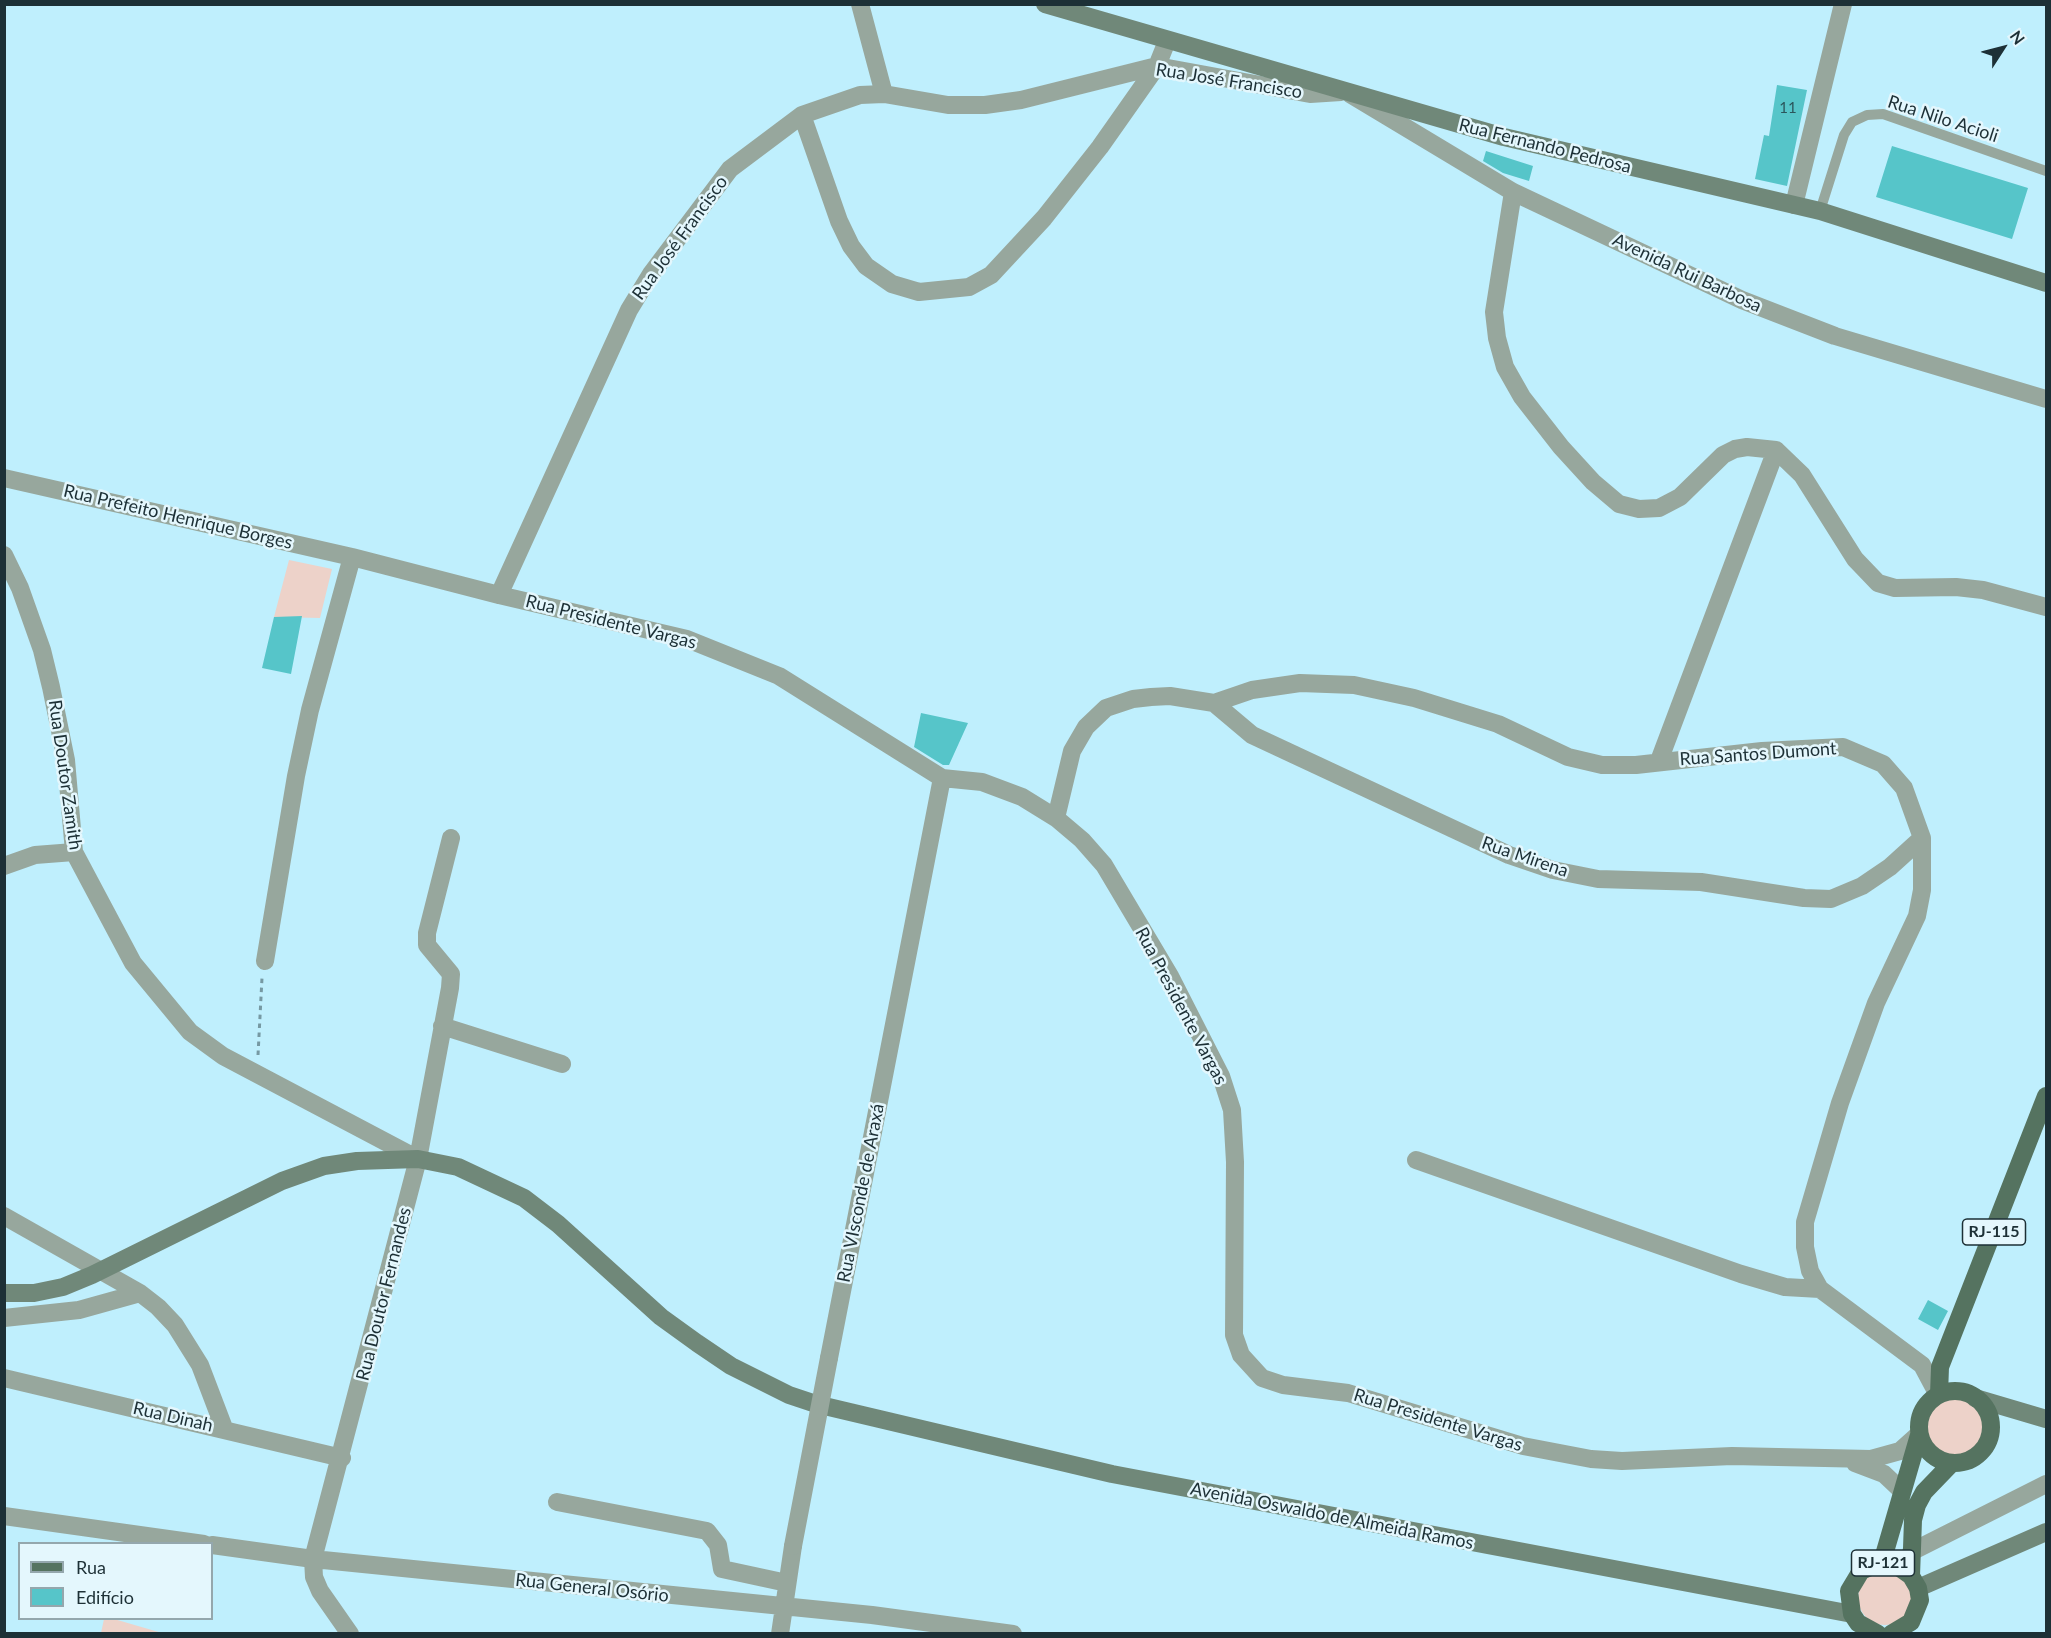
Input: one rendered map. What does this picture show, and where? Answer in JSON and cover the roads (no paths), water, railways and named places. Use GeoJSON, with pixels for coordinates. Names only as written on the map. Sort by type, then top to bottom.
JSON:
{"type":"FeatureCollection","features":[{"type":"Feature","properties":{"kind":"main road","name":"RJ-115"},"geometry":{"type":"LineString","coordinates":[[1938,1395],[1931,1366],[2043,1116],[2046,1096]]}},
{"type":"Feature","properties":{"kind":"main road"},"geometry":{"type":"LineString","coordinates":[[1931,1366],[1973,1397],[1987,1411],[1990,1421],[1987,1443],[1973,1459],[1951,1464],[1931,1455],[1919,1434],[1922,1411],[1938,1395],[1950,1391],[1973,1397]]}},
{"type":"Feature","properties":{"kind":"main road","name":"RJ-121"},"geometry":{"type":"LineString","coordinates":[[1882,1562],[1919,1434]]}},
{"type":"Feature","properties":{"kind":"main road","name":"RJ-121"},"geometry":{"type":"LineString","coordinates":[[1898,1632],[1917,1612],[1911,1552],[1913,1520],[1917,1505],[1924,1492],[1951,1464]]}},
{"type":"Feature","properties":{"kind":"main road","name":"RJ-121"},"geometry":{"type":"LineString","coordinates":[[1855,1624],[1848,1602],[1853,1580],[1861,1571],[1882,1562],[1894,1564],[1915,1582]]}},
{"type":"Feature","properties":{"kind":"main road"},"geometry":{"type":"LineString","coordinates":[[1855,1624],[1878,1634]]}},
{"type":"Feature","properties":{"kind":"street"},"geometry":{"type":"LineString","coordinates":[[860,4],[884,94]]}},
{"type":"Feature","properties":{"kind":"street","name":"Rua Fernando Pedrosa"},"geometry":{"type":"LineString","coordinates":[[1045,4],[1345,93],[1504,137],[1820,211],[2046,283]]}},
{"type":"Feature","properties":{"kind":"street"},"geometry":{"type":"LineString","coordinates":[[1794,205],[1843,4]]}},
{"type":"Feature","properties":{"kind":"street"},"geometry":{"type":"LineString","coordinates":[[802,116],[839,221],[850,246],[866,266],[892,284],[919,292],[969,287],[991,276],[1014,252],[1100,147],[1157,66],[1167,40]]}},
{"type":"Feature","properties":{"kind":"street","name":"Rua José Francisco"},"geometry":{"type":"LineString","coordinates":[[499,595],[629,310],[651,274],[730,169],[802,116],[852,97],[884,94],[948,105],[985,105],[1021,100],[1157,66],[1310,94],[1345,93]]}},
{"type":"Feature","properties":{"kind":"street","name":"Avenida Rui Barbosa"},"geometry":{"type":"LineString","coordinates":[[1345,93],[1513,192],[1788,320],[1895,355],[2046,399]]}},
{"type":"Feature","properties":{"kind":"street"},"geometry":{"type":"LineString","coordinates":[[1513,192],[1494,312],[1497,338],[1505,367],[1522,397],[1593,482],[1619,504],[1639,509],[1659,508],[1680,497],[1723,455],[1747,447],[1776,450],[1802,475],[1855,559],[1878,583],[1895,588],[1956,587],[1983,590],[2046,607]]}},
{"type":"Feature","properties":{"kind":"street"},"geometry":{"type":"LineString","coordinates":[[1659,761],[1776,450]]}},
{"type":"Feature","properties":{"kind":"street","name":"Rua Prefeito Henrique Borges"},"geometry":{"type":"LineString","coordinates":[[4,478],[352,557]]}},
{"type":"Feature","properties":{"kind":"street","name":"Rua Doutor Zamith"},"geometry":{"type":"LineString","coordinates":[[4,555],[20,588],[42,650],[51,687],[66,760],[74,852],[133,963],[167,1007],[190,1032],[223,1056],[418,1159]]}},
{"type":"Feature","properties":{"kind":"street"},"geometry":{"type":"LineString","coordinates":[[265,961],[303,743],[352,557]]}},
{"type":"Feature","properties":{"kind":"street","name":"Rua Presidente Vargas"},"geometry":{"type":"LineString","coordinates":[[352,557],[499,595],[687,639],[779,676],[942,778],[982,782],[1022,797],[1056,818],[1082,840],[1104,865],[1170,976],[1221,1076],[1232,1110],[1235,1162],[1234,1335],[1241,1355],[1262,1377],[1283,1385],[1348,1393],[1523,1446],[1591,1460],[1669,1460],[1732,1456],[1844,1459],[1891,1455],[1905,1448],[1919,1434]]}},
{"type":"Feature","properties":{"kind":"street","name":"Rua Santos Dumont"},"geometry":{"type":"LineString","coordinates":[[1056,818],[1072,751],[1086,727],[1106,708],[1133,699],[1170,696],[1214,703],[1252,690],[1300,683],[1354,684],[1414,698],[1498,724],[1568,757],[1602,765],[1636,765],[1659,761],[1843,747],[1883,764],[1904,788],[1922,838],[1922,890],[1917,916],[1876,1003],[1858,1051],[1805,1222],[1805,1247],[1810,1271],[1821,1289],[1931,1366]]}},
{"type":"Feature","properties":{"kind":"street","name":"Rua Mirena"},"geometry":{"type":"LineString","coordinates":[[1214,703],[1252,735],[1509,855],[1553,870],[1598,879],[1701,882],[1804,898],[1831,899],[1862,886],[1890,867],[1922,838]]}},
{"type":"Feature","properties":{"kind":"street","name":"Rua VIsconde de Araxá"},"geometry":{"type":"LineString","coordinates":[[780,1634],[786,1608],[787,1583],[793,1546],[942,778]]}},
{"type":"Feature","properties":{"kind":"street","name":"Rua Doutor Fernandes"},"geometry":{"type":"LineString","coordinates":[[313,1559],[342,1458],[418,1159],[451,974],[429,950],[428,933],[451,838]]}},
{"type":"Feature","properties":{"kind":"street"},"geometry":{"type":"LineString","coordinates":[[4,866],[34,855],[74,852]]}},
{"type":"Feature","properties":{"kind":"street"},"geometry":{"type":"LineString","coordinates":[[442,1026],[562,1064]]}},
{"type":"Feature","properties":{"kind":"street","name":"Avenida Oswaldo de Almeida Ramos"},"geometry":{"type":"LineString","coordinates":[[4,1293],[34,1293],[63,1287],[102,1271],[282,1181],[324,1166],[357,1161],[418,1159],[458,1167],[524,1198],[558,1224],[661,1317],[697,1343],[731,1366],[789,1395],[816,1404],[1112,1474],[1855,1624]]}},
{"type":"Feature","properties":{"kind":"street"},"geometry":{"type":"LineString","coordinates":[[1416,1160],[1741,1274],[1785,1287],[1821,1289]]}},
{"type":"Feature","properties":{"kind":"street"},"geometry":{"type":"LineString","coordinates":[[4,1216],[140,1293],[158,1307],[187,1343],[200,1365],[224,1428]]}},
{"type":"Feature","properties":{"kind":"street"},"geometry":{"type":"LineString","coordinates":[[4,1318],[79,1310],[140,1293]]}},
{"type":"Feature","properties":{"kind":"street","name":"Rua Dinah"},"geometry":{"type":"LineString","coordinates":[[4,1378],[224,1428],[342,1458]]}},
{"type":"Feature","properties":{"kind":"street"},"geometry":{"type":"LineString","coordinates":[[1973,1397],[2046,1419]]}},
{"type":"Feature","properties":{"kind":"street","name":"Rua Presidente Vargas"},"geometry":{"type":"LineString","coordinates":[[1844,1459],[1884,1474],[1902,1491]]}},
{"type":"Feature","properties":{"kind":"street"},"geometry":{"type":"LineString","coordinates":[[1911,1552],[2046,1484]]}},
{"type":"Feature","properties":{"kind":"street"},"geometry":{"type":"LineString","coordinates":[[557,1502],[707,1531],[715,1538],[718,1545],[722,1569],[787,1583]]}},
{"type":"Feature","properties":{"kind":"street"},"geometry":{"type":"LineString","coordinates":[[4,1516],[190,1542]]}},
{"type":"Feature","properties":{"kind":"street"},"geometry":{"type":"LineString","coordinates":[[1915,1582],[2046,1532]]}},
{"type":"Feature","properties":{"kind":"street","name":"Rua General Osório"},"geometry":{"type":"LineString","coordinates":[[213,1545],[313,1559],[872,1615],[1013,1634]]}},
{"type":"Feature","properties":{"kind":"street"},"geometry":{"type":"LineString","coordinates":[[313,1559],[314,1577],[320,1591],[350,1634]]}},
{"type":"Feature","properties":{"kind":"lane","name":"Rua Nilo Acioli"},"geometry":{"type":"LineString","coordinates":[[1820,211],[1844,135],[1852,122],[1867,115],[1883,114],[2046,171]]}}]}
